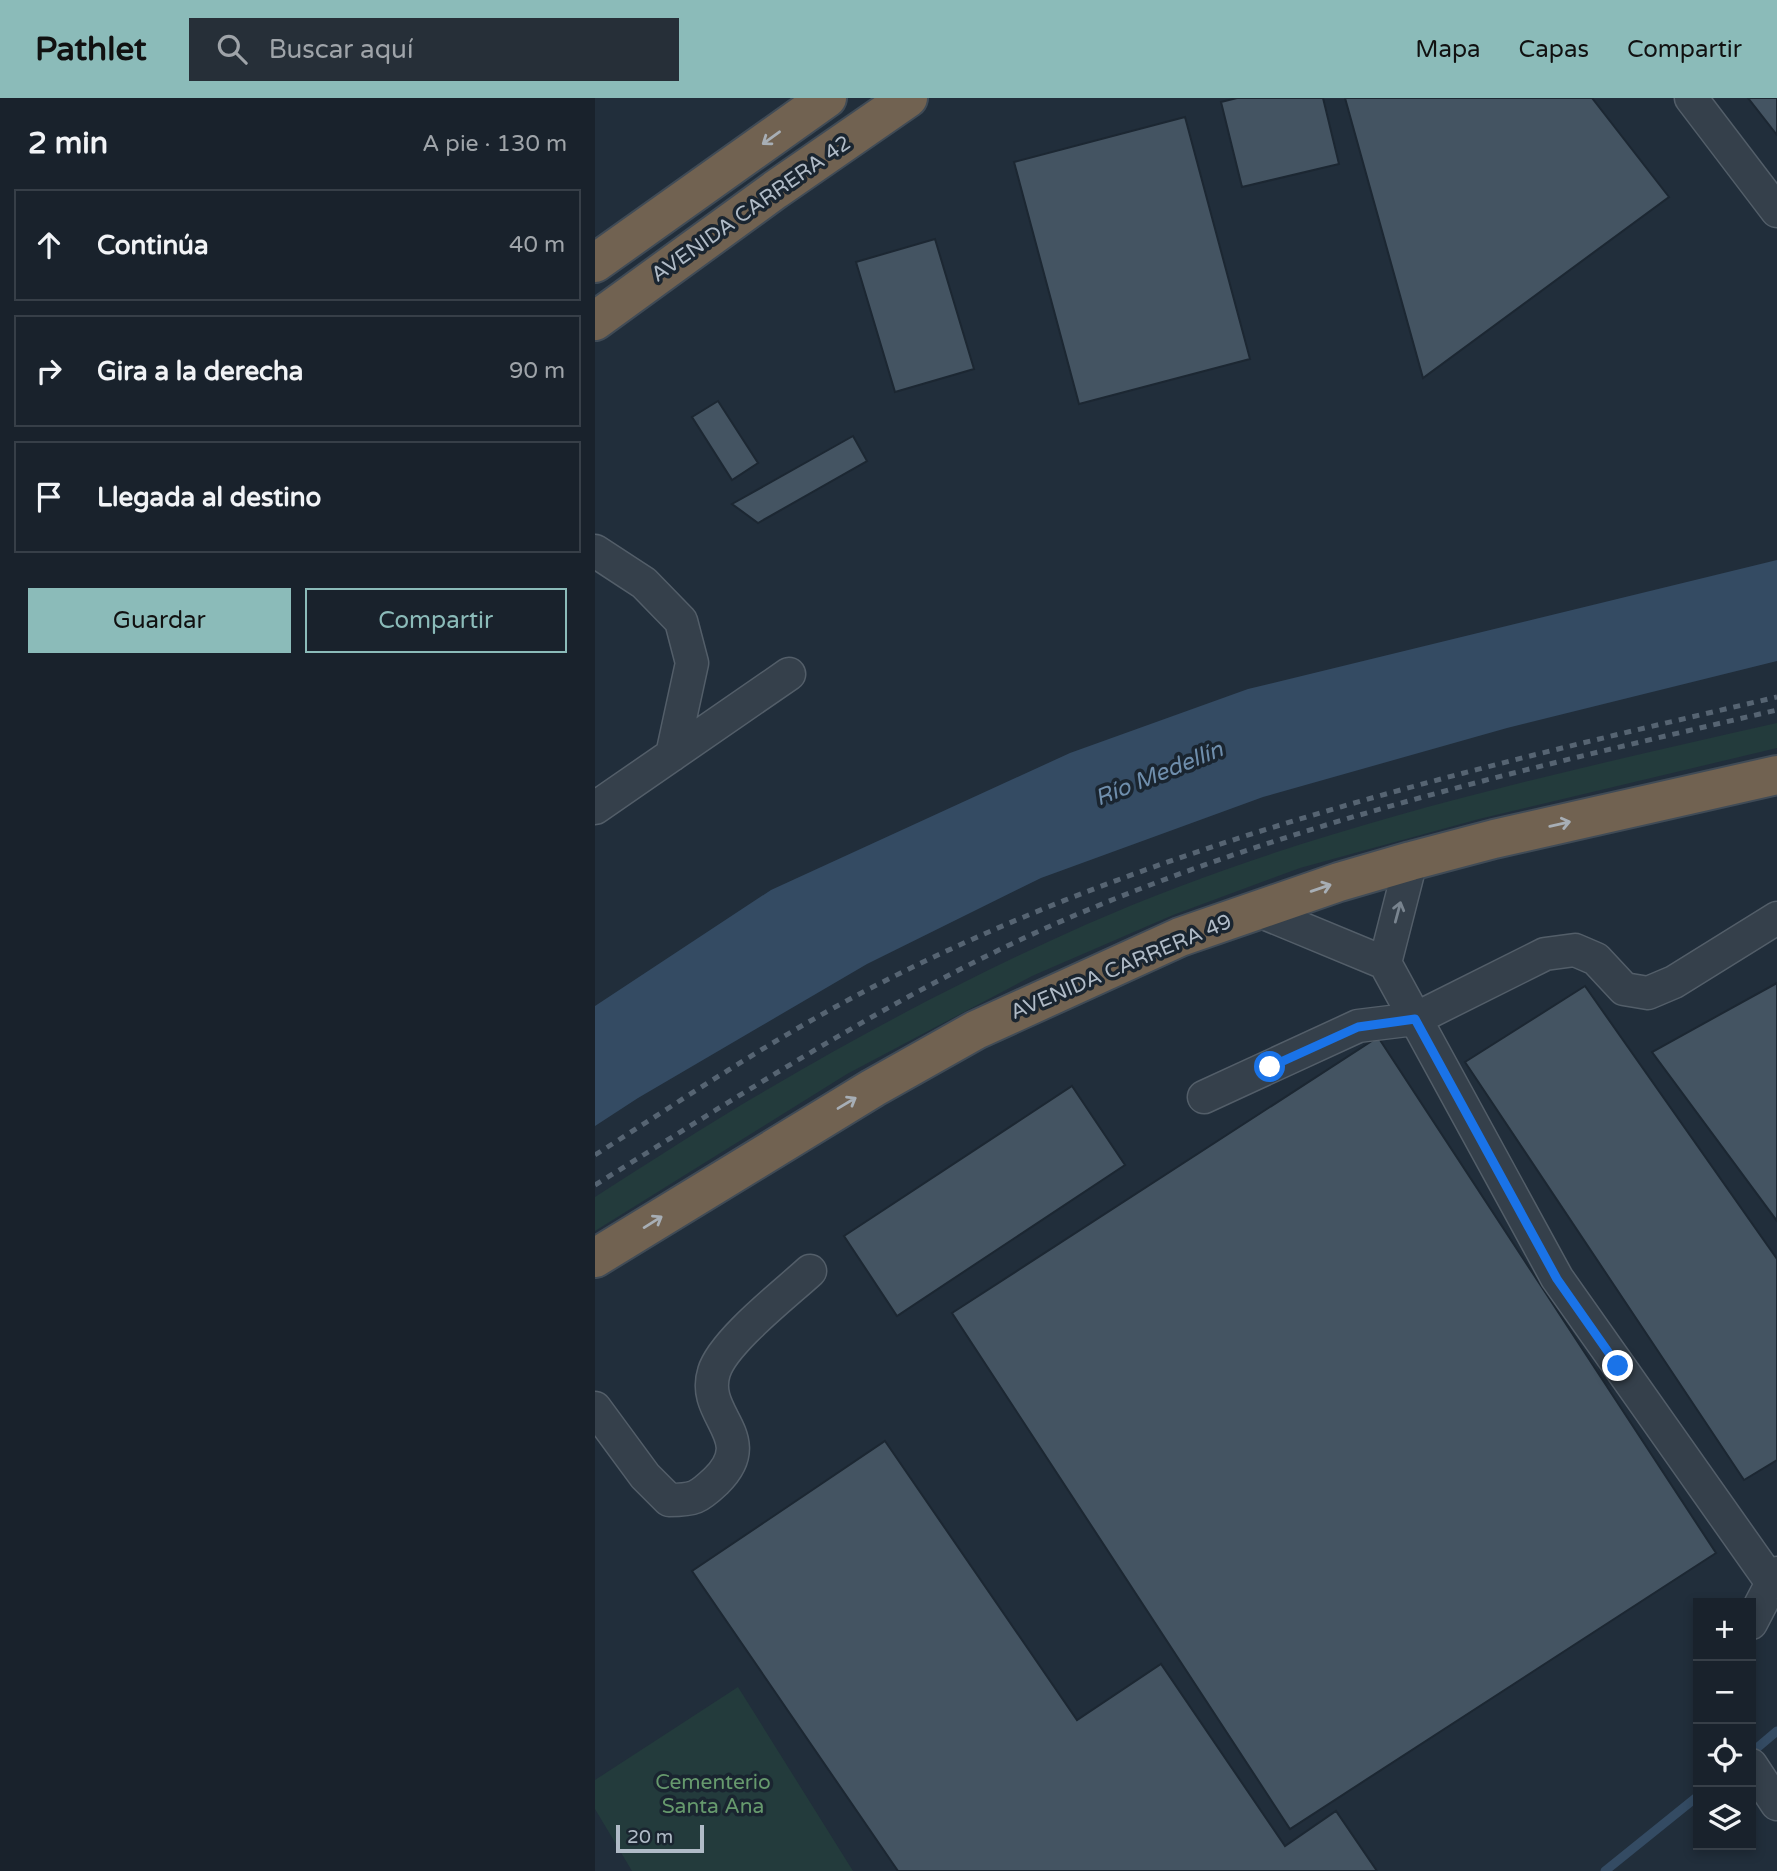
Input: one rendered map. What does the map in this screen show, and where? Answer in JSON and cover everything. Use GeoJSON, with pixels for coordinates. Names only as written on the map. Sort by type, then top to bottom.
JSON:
{"type":"FeatureCollection","features":[{"type":"Feature","properties":{"kind":"highway"},"geometry":{"type":"LineString","coordinates":[[595,263],[827,98]]}},
{"type":"Feature","properties":{"kind":"highway","name":"AVENIDA CARRERA 42"},"geometry":{"type":"LineString","coordinates":[[603,315],[775,190],[908,98]]}},
{"type":"Feature","properties":{"kind":"highway"},"geometry":{"type":"LineString","coordinates":[[603,315],[693,194]]}},
{"type":"Feature","properties":{"kind":"highway","name":"AVENIDA CARRERA 49"},"geometry":{"type":"LineString","coordinates":[[595,1258],[873,1088],[976,1030],[1167,943],[1257,910],[1412,861],[1494,839],[1777,775]]}},
{"type":"Feature","properties":{"kind":"street"},"geometry":{"type":"LineString","coordinates":[[1692,98],[1777,211]]}},
{"type":"Feature","properties":{"kind":"street"},"geometry":{"type":"LineString","coordinates":[[595,551],[644,583],[681,621],[692,663],[672,755]]}},
{"type":"Feature","properties":{"kind":"street"},"geometry":{"type":"LineString","coordinates":[[595,808],[789,674]]}},
{"type":"Feature","properties":{"kind":"street"},"geometry":{"type":"LineString","coordinates":[[1385,962],[1412,861]]}},
{"type":"Feature","properties":{"kind":"street"},"geometry":{"type":"LineString","coordinates":[[1257,910],[1385,962],[1557,1279],[1775,1578],[1756,1614]]}},
{"type":"Feature","properties":{"kind":"street"},"geometry":{"type":"LineString","coordinates":[[1203,1097],[1358,1027],[1415,1019],[1545,954],[1575,950],[1596,959],[1624,989],[1648,993],[1674,982],[1777,918]]}},
{"type":"Feature","properties":{"kind":"street"},"geometry":{"type":"LineString","coordinates":[[595,1408],[645,1476],[669,1500],[692,1500],[729,1469],[734,1451],[732,1438],[711,1387],[714,1370],[729,1347],[810,1271]]}},
{"type":"Feature","properties":{"kind":"street"},"geometry":{"type":"LineString","coordinates":[[1756,1772],[1777,1804]]}},
{"type":"Feature","properties":{"kind":"green space"},"geometry":{"type":"Polygon","coordinates":[[[1777,723],[1777,748],[1479,819],[1300,868],[1173,915],[1032,976],[847,1074],[595,1231],[595,1197],[704,1128],[886,1023],[1005,962],[1085,925],[1168,891],[1339,832],[1602,763],[1777,723]]]}},
{"type":"Feature","properties":{"kind":"green space","name":"Cementerio Santa Ana"},"geometry":{"type":"Polygon","coordinates":[[[738,1687],[853,1871],[632,1871],[595,1809],[595,1780],[738,1687]]]}},
{"type":"Feature","properties":{"kind":"water","name":"Río Medellín"},"geometry":{"type":"Polygon","coordinates":[[[1777,560],[1777,661],[1507,728],[1263,797],[1041,878],[867,964],[595,1126],[595,1006],[771,890],[1070,753],[1248,689],[1777,560]]]}},
{"type":"Feature","properties":{"kind":"building"},"geometry":{"type":"Polygon","coordinates":[[[1237,98],[1323,98],[1339,164],[1242,187],[1221,102],[1237,98]]]}},
{"type":"Feature","properties":{"kind":"building"},"geometry":{"type":"Polygon","coordinates":[[[1345,98],[1592,98],[1669,197],[1423,378],[1345,98]]]}},
{"type":"Feature","properties":{"kind":"building"},"geometry":{"type":"Polygon","coordinates":[[[1748,98],[1777,98],[1777,135],[1748,98]]]}},
{"type":"Feature","properties":{"kind":"building"},"geometry":{"type":"Polygon","coordinates":[[[1185,117],[1250,359],[1079,404],[1014,162],[1185,117]]]}},
{"type":"Feature","properties":{"kind":"building"},"geometry":{"type":"Polygon","coordinates":[[[935,239],[974,369],[895,392],[856,262],[935,239]]]}},
{"type":"Feature","properties":{"kind":"building"},"geometry":{"type":"Polygon","coordinates":[[[718,401],[758,463],[732,480],[692,417],[718,401]]]}},
{"type":"Feature","properties":{"kind":"building"},"geometry":{"type":"Polygon","coordinates":[[[853,436],[867,461],[758,523],[732,504],[853,436]]]}},
{"type":"Feature","properties":{"kind":"building"},"geometry":{"type":"Polygon","coordinates":[[[1777,983],[1777,1221],[1652,1052],[1777,983]]]}},
{"type":"Feature","properties":{"kind":"building"},"geometry":{"type":"Polygon","coordinates":[[[1585,986],[1777,1259],[1777,1460],[1744,1480],[1465,1062],[1585,986]]]}},
{"type":"Feature","properties":{"kind":"building"},"geometry":{"type":"Polygon","coordinates":[[[1378,1037],[1716,1553],[1290,1829],[952,1313],[1378,1037]]]}},
{"type":"Feature","properties":{"kind":"building"},"geometry":{"type":"Polygon","coordinates":[[[1072,1086],[1125,1165],[897,1316],[844,1236],[1072,1086]]]}},
{"type":"Feature","properties":{"kind":"building"},"geometry":{"type":"Polygon","coordinates":[[[885,1441],[1077,1720],[1161,1664],[1285,1846],[1336,1811],[1377,1871],[898,1871],[692,1571],[885,1441]]]}},
{"type":"Feature","properties":{"kind":"waterway"},"geometry":{"type":"LineString","coordinates":[[1756,1749],[1777,1731]]}},
{"type":"Feature","properties":{"kind":"waterway"},"geometry":{"type":"LineString","coordinates":[[1605,1871],[1693,1800]]}},
{"type":"Feature","properties":{"kind":"railway"},"geometry":{"type":"LineString","coordinates":[[595,1155],[730,1069],[869,989],[977,937],[1087,891],[1200,851],[1429,782],[1777,697]]}},
{"type":"Feature","properties":{"kind":"railway"},"geometry":{"type":"LineString","coordinates":[[595,1185],[892,1006],[1015,942],[1078,914],[1163,880],[1335,822],[1511,774],[1777,710]]}},
{"type":"Feature","properties":{"kind":"route"},"geometry":{"type":"LineString","coordinates":[[1270,1067],[1358,1027],[1415,1019],[1557,1279],[1618,1366]]}}]}
